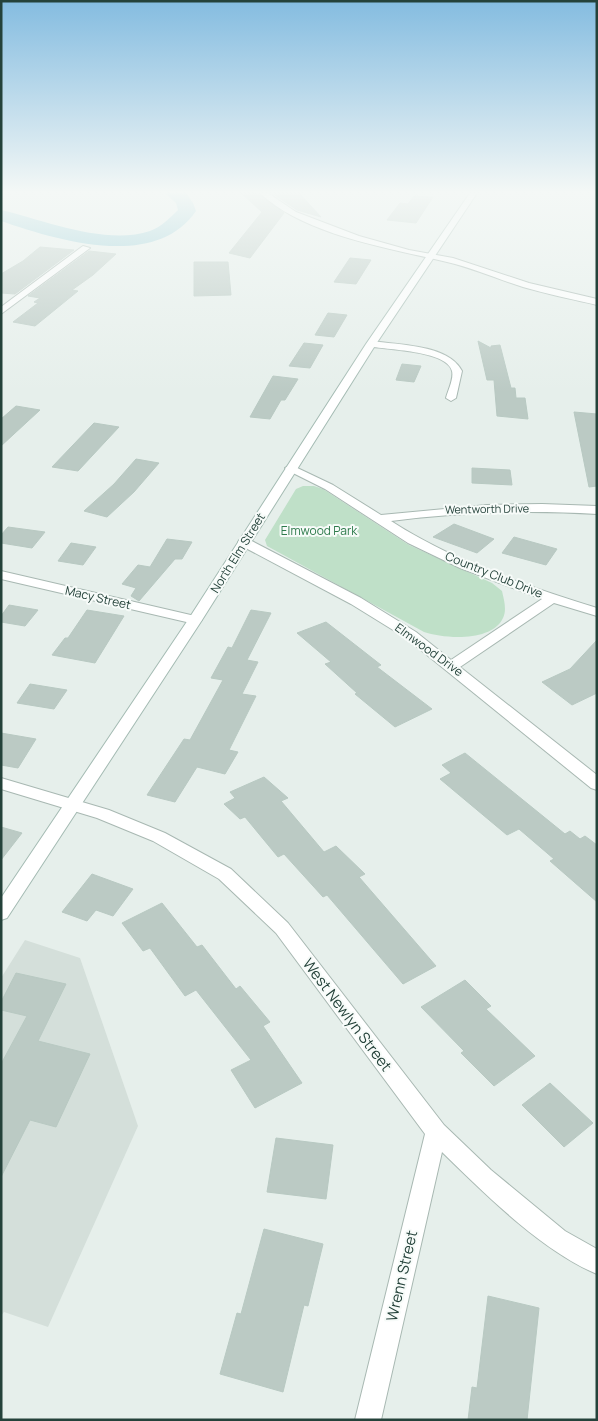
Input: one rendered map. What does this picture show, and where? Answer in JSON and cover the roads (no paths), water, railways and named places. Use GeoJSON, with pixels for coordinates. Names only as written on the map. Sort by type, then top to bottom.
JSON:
{"type":"FeatureCollection","features":[{"type":"Feature","properties":{"kind":"street"},"geometry":{"type":"LineString","coordinates":[[1,311],[71,259]]}},
{"type":"Feature","properties":{"kind":"street","name":"North Elm Street"},"geometry":{"type":"LineString","coordinates":[[1,913],[196,620],[371,344],[430,259]]}},
{"type":"Feature","properties":{"kind":"street"},"geometry":{"type":"LineString","coordinates":[[435,259],[445,266],[503,286],[597,309]]}},
{"type":"Feature","properties":{"kind":"street"},"geometry":{"type":"LineString","coordinates":[[444,259],[459,262],[526,286],[597,302]]}},
{"type":"Feature","properties":{"kind":"street"},"geometry":{"type":"LineString","coordinates":[[371,344],[433,353],[454,362],[457,372],[451,398]]}},
{"type":"Feature","properties":{"kind":"street","name":"Country Club Drive"},"geometry":{"type":"LineString","coordinates":[[292,468],[328,487],[412,540],[465,565],[552,598],[597,612]]}},
{"type":"Feature","properties":{"kind":"street","name":"Wentworth Drive"},"geometry":{"type":"LineString","coordinates":[[378,519],[437,511],[493,508],[597,510]]}},
{"type":"Feature","properties":{"kind":"street","name":"Elmwood Drive"},"geometry":{"type":"LineString","coordinates":[[244,542],[356,602],[411,635],[597,784]]}},
{"type":"Feature","properties":{"kind":"street","name":"Macy Street"},"geometry":{"type":"LineString","coordinates":[[1,575],[196,620]]}},
{"type":"Feature","properties":{"kind":"street"},"geometry":{"type":"LineString","coordinates":[[452,666],[552,598]]}},
{"type":"Feature","properties":{"kind":"street","name":"West Newlyn Street"},"geometry":{"type":"LineString","coordinates":[[1,782],[74,804],[159,837],[225,874],[282,928],[436,1132],[483,1177],[557,1239],[597,1262]]}},
{"type":"Feature","properties":{"kind":"street","name":"Wrenn Street"},"geometry":{"type":"LineString","coordinates":[[368,1420],[436,1132]]}},
{"type":"Feature","properties":{"kind":"park label","name":"Elmwood Park"},"geometry":{"type":"Point","coordinates":[319,531]}}]}
